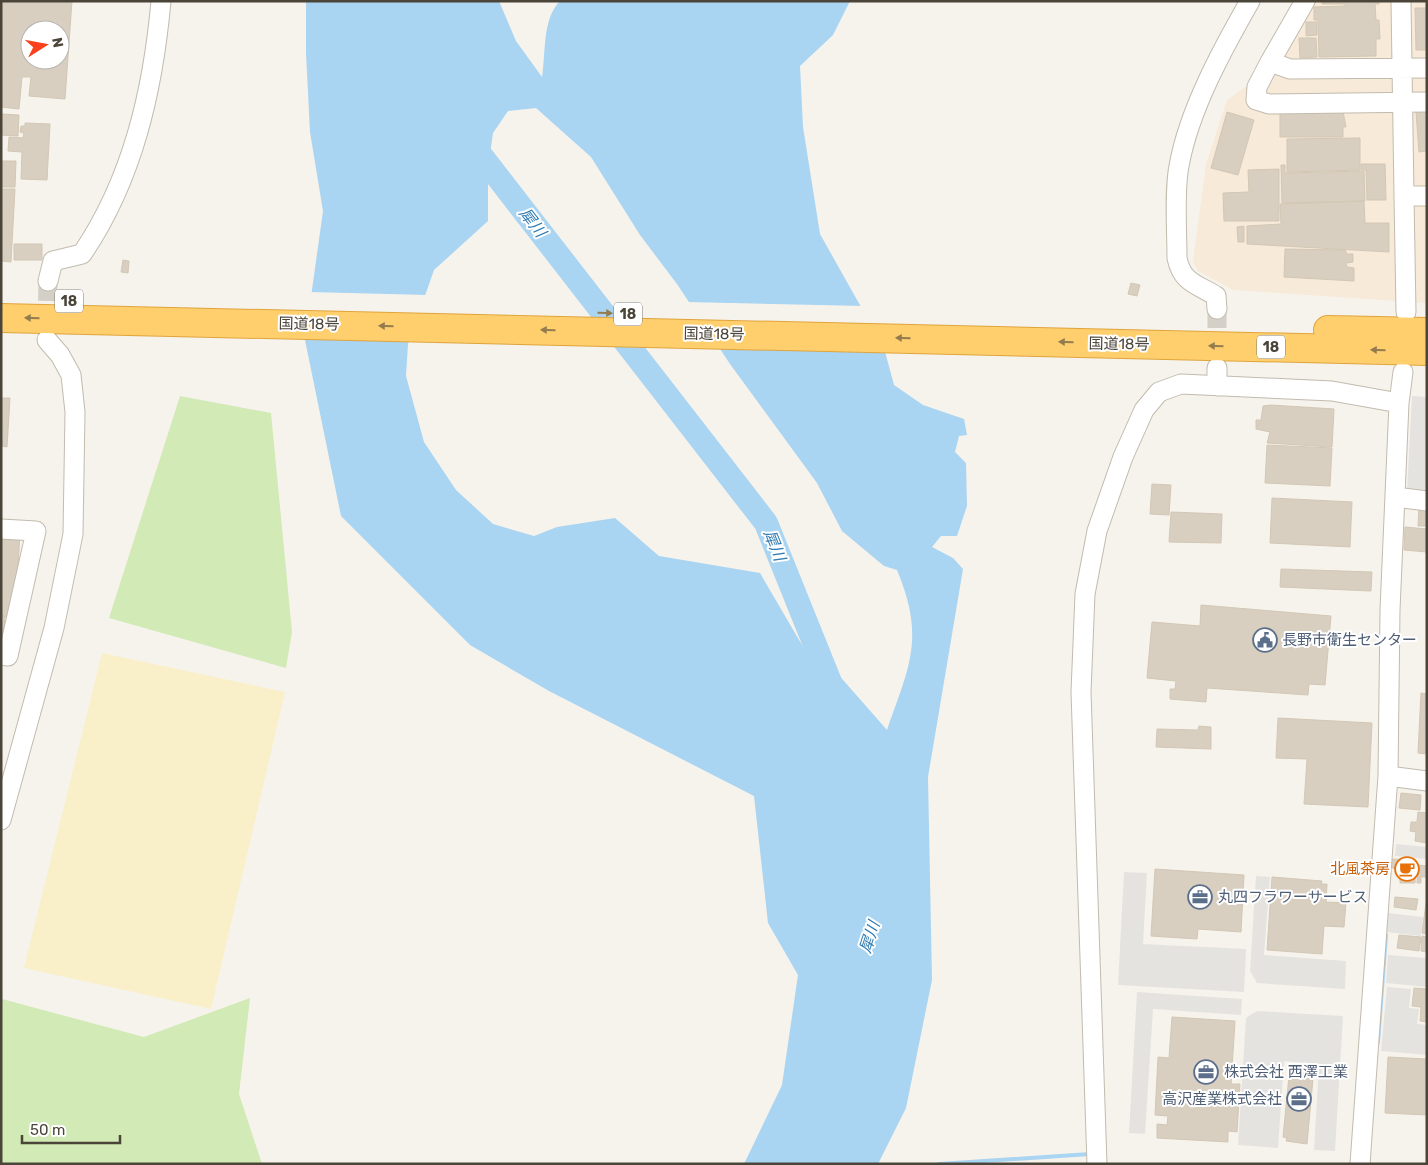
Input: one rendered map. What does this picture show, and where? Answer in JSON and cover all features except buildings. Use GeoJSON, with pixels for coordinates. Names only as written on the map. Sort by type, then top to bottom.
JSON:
{"type":"FeatureCollection","features":[{"type":"Feature","properties":{"kind":"highway","name":"国道18号"},"geometry":{"type":"LineString","coordinates":[[1,298],[135,311],[1116,334],[1427,332]]}},
{"type":"Feature","properties":{"kind":"highway","name":"国道18号"},"geometry":{"type":"LineString","coordinates":[[1,318],[135,311]]}},
{"type":"Feature","properties":{"kind":"highway","name":"国道18号"},"geometry":{"type":"LineString","coordinates":[[1116,334],[1427,351]]}},
{"type":"Feature","properties":{"kind":"street"},"geometry":{"type":"LineString","coordinates":[[48,281],[53,261],[82,254],[92,240],[114,198],[137,140],[156,57],[161,1]]}},
{"type":"Feature","properties":{"kind":"street"},"geometry":{"type":"LineString","coordinates":[[1217,309],[1216,296],[1189,282],[1180,271],[1177,258],[1178,167],[1191,121],[1232,32],[1250,1]]}},
{"type":"Feature","properties":{"kind":"street"},"geometry":{"type":"LineString","coordinates":[[1305,1],[1256,87],[1256,100],[1269,104],[1427,102]]}},
{"type":"Feature","properties":{"kind":"street"},"geometry":{"type":"LineString","coordinates":[[1401,1],[1406,312]]}},
{"type":"Feature","properties":{"kind":"street"},"geometry":{"type":"LineString","coordinates":[[1270,62],[1290,69],[1427,68]]}},
{"type":"Feature","properties":{"kind":"street"},"geometry":{"type":"LineString","coordinates":[[1404,196],[1427,196]]}},
{"type":"Feature","properties":{"kind":"street"},"geometry":{"type":"LineString","coordinates":[[1,820],[54,628],[73,534],[76,447],[71,375],[60,355],[47,340]]}},
{"type":"Feature","properties":{"kind":"street"},"geometry":{"type":"LineString","coordinates":[[1360,1164],[1388,776],[1390,610],[1399,403],[1403,372]]}},
{"type":"Feature","properties":{"kind":"street"},"geometry":{"type":"LineString","coordinates":[[1097,1164],[1081,692],[1085,594],[1097,531],[1123,457],[1144,410],[1159,392],[1181,384],[1217,377],[1332,391],[1399,403]]}},
{"type":"Feature","properties":{"kind":"street"},"geometry":{"type":"LineString","coordinates":[[1395,497],[1427,501]]}},
{"type":"Feature","properties":{"kind":"street"},"geometry":{"type":"LineString","coordinates":[[1,529],[36,530],[8,656],[1,655]]}},
{"type":"Feature","properties":{"kind":"street"},"geometry":{"type":"LineString","coordinates":[[1388,776],[1427,781]]}},
{"type":"Feature","properties":{"kind":"shaded area"},"geometry":{"type":"Polygon","coordinates":[[[1298,1],[1427,1],[1427,303],[1233,290],[1198,271],[1193,262],[1206,164],[1227,100],[1252,82],[1298,1]]]}},
{"type":"Feature","properties":{"kind":"shaded area"},"geometry":{"type":"Polygon","coordinates":[[[1412,396],[1427,397],[1427,493],[1407,491],[1412,396]]]}},
{"type":"Feature","properties":{"kind":"shaded area"},"geometry":{"type":"Polygon","coordinates":[[[1396,844],[1427,847],[1427,859],[1395,856],[1396,844]]]}},
{"type":"Feature","properties":{"kind":"shaded area"},"geometry":{"type":"Polygon","coordinates":[[[1124,872],[1147,873],[1143,944],[1246,949],[1244,992],[1118,985],[1124,872]]]}},
{"type":"Feature","properties":{"kind":"shaded area"},"geometry":{"type":"Polygon","coordinates":[[[1256,876],[1270,877],[1264,955],[1346,961],[1345,989],[1257,983],[1250,971],[1256,876]]]}},
{"type":"Feature","properties":{"kind":"shaded area"},"geometry":{"type":"Polygon","coordinates":[[[1388,913],[1423,917],[1421,936],[1386,932],[1388,913]]]}},
{"type":"Feature","properties":{"kind":"shaded area"},"geometry":{"type":"Polygon","coordinates":[[[1388,955],[1427,958],[1427,987],[1386,983],[1388,955]]]}},
{"type":"Feature","properties":{"kind":"shaded area"},"geometry":{"type":"Polygon","coordinates":[[[1387,987],[1411,989],[1409,1008],[1419,1009],[1417,1024],[1427,1025],[1427,1055],[1381,1051],[1387,987]]]}},
{"type":"Feature","properties":{"kind":"shaded area"},"geometry":{"type":"Polygon","coordinates":[[[1137,992],[1242,999],[1241,1015],[1153,1009],[1145,1134],[1129,1133],[1137,992]]]}},
{"type":"Feature","properties":{"kind":"shaded area"},"geometry":{"type":"Polygon","coordinates":[[[1257,1011],[1343,1016],[1335,1151],[1314,1150],[1319,1064],[1284,1061],[1278,1148],[1238,1145],[1246,1018],[1257,1011]]]}},
{"type":"Feature","properties":{"kind":"green space"},"geometry":{"type":"Polygon","coordinates":[[[180,396],[271,413],[292,632],[286,668],[109,618],[180,396]]]}},
{"type":"Feature","properties":{"kind":"green space"},"geometry":{"type":"Polygon","coordinates":[[[250,998],[239,1094],[262,1164],[1,1164],[2,999],[144,1037],[250,998]]]}},
{"type":"Feature","properties":{"kind":"sand"},"geometry":{"type":"Polygon","coordinates":[[[102,653],[285,692],[211,1009],[24,968],[102,653]]]}},
{"type":"Feature","properties":{"kind":"water"},"geometry":{"type":"Polygon","coordinates":[[[306,1],[499,1],[516,41],[542,77],[547,27],[554,8],[560,1],[850,1],[833,35],[800,66],[803,127],[820,234],[884,348],[894,385],[923,405],[964,419],[967,435],[959,436],[955,452],[966,463],[967,506],[957,536],[941,536],[932,547],[953,558],[963,569],[928,777],[932,980],[906,1108],[878,1164],[744,1164],[782,1085],[798,975],[768,923],[754,796],[549,691],[470,645],[341,516],[305,340],[323,211],[310,132],[306,53],[306,1]],[[536,108],[508,111],[493,133],[488,168],[488,221],[434,270],[408,344],[406,376],[424,442],[456,490],[493,524],[534,536],[557,527],[615,518],[659,556],[760,573],[809,657],[829,664],[887,730],[908,668],[911,651],[910,614],[906,593],[897,570],[884,566],[842,531],[817,483],[730,364],[677,284],[640,235],[591,157],[536,108]]]}},
{"type":"Feature","properties":{"kind":"pier"},"geometry":{"type":"Polygon","coordinates":[[[309,292],[428,295],[413,339],[303,336],[309,292]]]}},
{"type":"Feature","properties":{"kind":"pier"},"geometry":{"type":"Polygon","coordinates":[[[686,302],[864,306],[887,347],[716,347],[686,302]]]}},
{"type":"Feature","properties":{"kind":"waterway","name":"犀川"},"geometry":{"type":"LineString","coordinates":[[469,140],[766,523],[834,692]]}},
{"type":"Feature","properties":{"kind":"waterway"},"geometry":{"type":"LineString","coordinates":[[1378,1042],[1386,935]]}},
{"type":"Feature","properties":{"kind":"waterway"},"geometry":{"type":"LineString","coordinates":[[939,1164],[1090,1154]]}},
{"type":"Feature","properties":{"kind":"tunnel"},"geometry":{"type":"LineString","coordinates":[[47,329],[48,281]]}},
{"type":"Feature","properties":{"kind":"tunnel"},"geometry":{"type":"LineString","coordinates":[[1217,309],[1217,358]]}},
{"type":"Feature","properties":{"kind":"place","name":"長野市衛生センター"},"geometry":{"type":"Point","coordinates":[1265,640]}},
{"type":"Feature","properties":{"kind":"place","name":"北風茶房"},"geometry":{"type":"Point","coordinates":[1407,869]}},
{"type":"Feature","properties":{"kind":"place","name":"丸四フラワーサービス"},"geometry":{"type":"Point","coordinates":[1200,897]}},
{"type":"Feature","properties":{"kind":"place","name":"株式会社 西澤工業"},"geometry":{"type":"Point","coordinates":[1206,1072]}},
{"type":"Feature","properties":{"kind":"place","name":"高沢産業株式会社"},"geometry":{"type":"Point","coordinates":[1299,1099]}}]}
